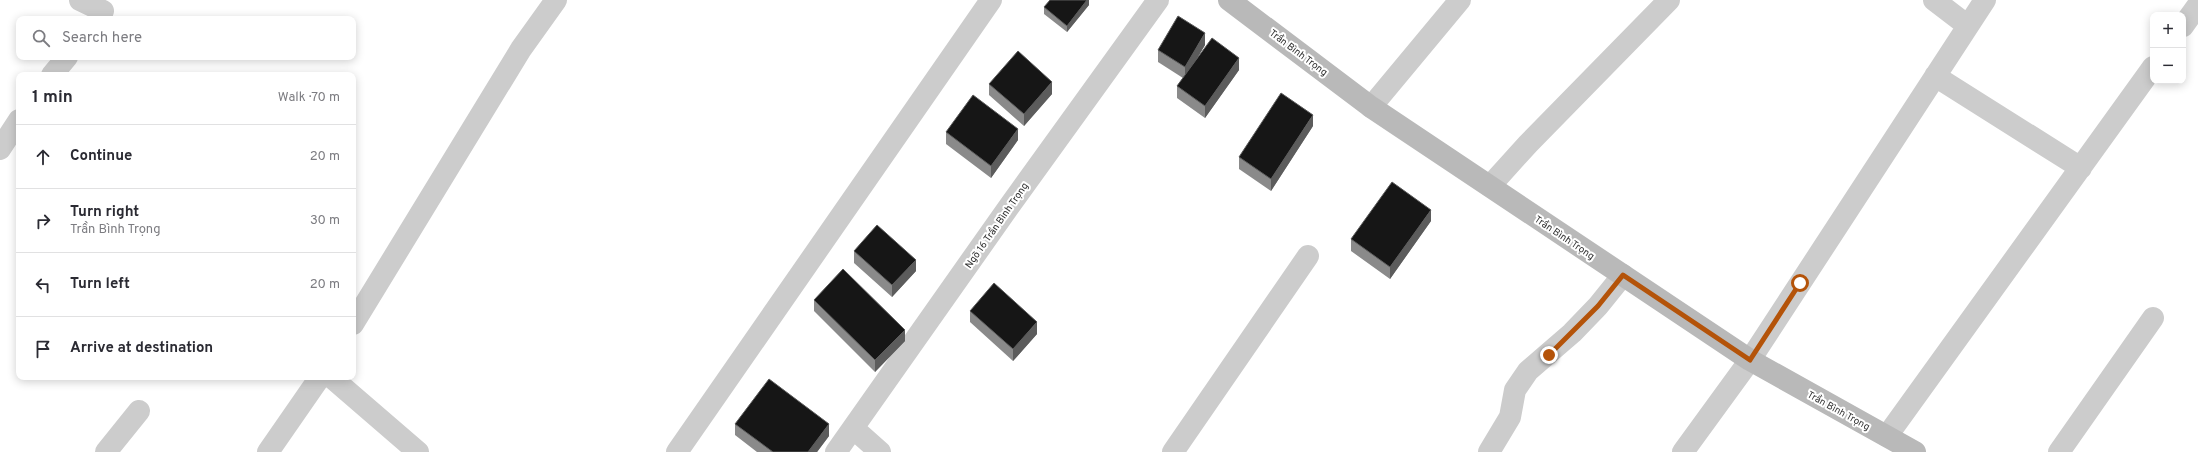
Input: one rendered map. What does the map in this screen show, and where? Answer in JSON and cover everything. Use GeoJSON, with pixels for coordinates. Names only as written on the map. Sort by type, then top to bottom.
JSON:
{"type":"FeatureCollection","features":[{"type":"Feature","properties":{"kind":"street"},"geometry":{"type":"LineString","coordinates":[[80,0],[104,10]]}},
{"type":"Feature","properties":{"kind":"street"},"geometry":{"type":"LineString","coordinates":[[356,319],[521,49],[556,0]]}},
{"type":"Feature","properties":{"kind":"street"},"geometry":{"type":"LineString","coordinates":[[677,452],[991,0]]}},
{"type":"Feature","properties":{"kind":"street","name":"Ngõ 16 Trần Bình Trọng"},"geometry":{"type":"LineString","coordinates":[[836,452],[1008,208],[1158,0]]}},
{"type":"Feature","properties":{"kind":"street","name":"Trần Bình Trọng"},"geometry":{"type":"LineString","coordinates":[[1229,0],[1371,107],[1750,360],[1915,452]]}},
{"type":"Feature","properties":{"kind":"street"},"geometry":{"type":"LineString","coordinates":[[1371,107],[1460,0]]}},
{"type":"Feature","properties":{"kind":"street"},"geometry":{"type":"LineString","coordinates":[[1490,186],[1528,144],[1669,0]]}},
{"type":"Feature","properties":{"kind":"street"},"geometry":{"type":"LineString","coordinates":[[1934,0],[1968,26]]}},
{"type":"Feature","properties":{"kind":"street"},"geometry":{"type":"LineString","coordinates":[[1683,452],[1750,360],[1986,0]]}},
{"type":"Feature","properties":{"kind":"street"},"geometry":{"type":"LineString","coordinates":[[2186,22],[2198,5]]}},
{"type":"Feature","properties":{"kind":"street"},"geometry":{"type":"LineString","coordinates":[[54,72],[64,60]]}},
{"type":"Feature","properties":{"kind":"street"},"geometry":{"type":"LineString","coordinates":[[1887,436],[2150,71]]}},
{"type":"Feature","properties":{"kind":"street"},"geometry":{"type":"LineString","coordinates":[[1935,76],[2080,168]]}},
{"type":"Feature","properties":{"kind":"street"},"geometry":{"type":"LineString","coordinates":[[0,149],[16,125]]}},
{"type":"Feature","properties":{"kind":"street"},"geometry":{"type":"LineString","coordinates":[[1173,452],[1308,256]]}},
{"type":"Feature","properties":{"kind":"street"},"geometry":{"type":"LineString","coordinates":[[1489,452],[1510,417],[1515,390],[1528,371],[1572,333],[1598,306],[1623,275]]}},
{"type":"Feature","properties":{"kind":"street"},"geometry":{"type":"LineString","coordinates":[[2059,452],[2153,318]]}},
{"type":"Feature","properties":{"kind":"street"},"geometry":{"type":"LineString","coordinates":[[268,452],[318,380]]}},
{"type":"Feature","properties":{"kind":"street"},"geometry":{"type":"LineString","coordinates":[[334,380],[418,452]]}},
{"type":"Feature","properties":{"kind":"street"},"geometry":{"type":"LineString","coordinates":[[106,452],[139,412]]}},
{"type":"Feature","properties":{"kind":"street"},"geometry":{"type":"LineString","coordinates":[[853,428],[880,452]]}},
{"type":"Feature","properties":{"kind":"building"},"geometry":{"type":"Polygon","coordinates":[[[1050,0],[1087,0],[1067,26],[1044,7],[1050,0]]]}},
{"type":"Feature","properties":{"kind":"building"},"geometry":{"type":"Polygon","coordinates":[[[1178,16],[1205,33],[1185,67],[1158,50],[1178,16]]]}},
{"type":"Feature","properties":{"kind":"building"},"geometry":{"type":"Polygon","coordinates":[[[1212,38],[1239,58],[1205,106],[1177,86],[1212,38]]]}},
{"type":"Feature","properties":{"kind":"building"},"geometry":{"type":"Polygon","coordinates":[[[1018,51],[1052,82],[1024,114],[989,84],[1018,51]]]}},
{"type":"Feature","properties":{"kind":"building"},"geometry":{"type":"Polygon","coordinates":[[[1281,93],[1313,115],[1271,179],[1239,157],[1281,93]]]}},
{"type":"Feature","properties":{"kind":"building"},"geometry":{"type":"Polygon","coordinates":[[[973,95],[1018,129],[991,166],[946,132],[973,95]]]}},
{"type":"Feature","properties":{"kind":"building"},"geometry":{"type":"Polygon","coordinates":[[[1392,182],[1431,210],[1390,267],[1351,239],[1392,182]]]}},
{"type":"Feature","properties":{"kind":"building"},"geometry":{"type":"Polygon","coordinates":[[[877,225],[916,260],[892,285],[854,251],[877,225]]]}},
{"type":"Feature","properties":{"kind":"building"},"geometry":{"type":"Polygon","coordinates":[[[843,269],[905,330],[875,360],[814,300],[843,269]]]}},
{"type":"Feature","properties":{"kind":"building"},"geometry":{"type":"Polygon","coordinates":[[[994,283],[1037,322],[1013,349],[970,311],[994,283]]]}},
{"type":"Feature","properties":{"kind":"building"},"geometry":{"type":"Polygon","coordinates":[[[769,379],[829,424],[808,452],[773,452],[735,424],[769,379]]]}},
{"type":"Feature","properties":{"kind":"route"},"geometry":{"type":"LineString","coordinates":[[1549,355],[1598,306],[1623,275],[1750,360],[1800,283]]}}]}
